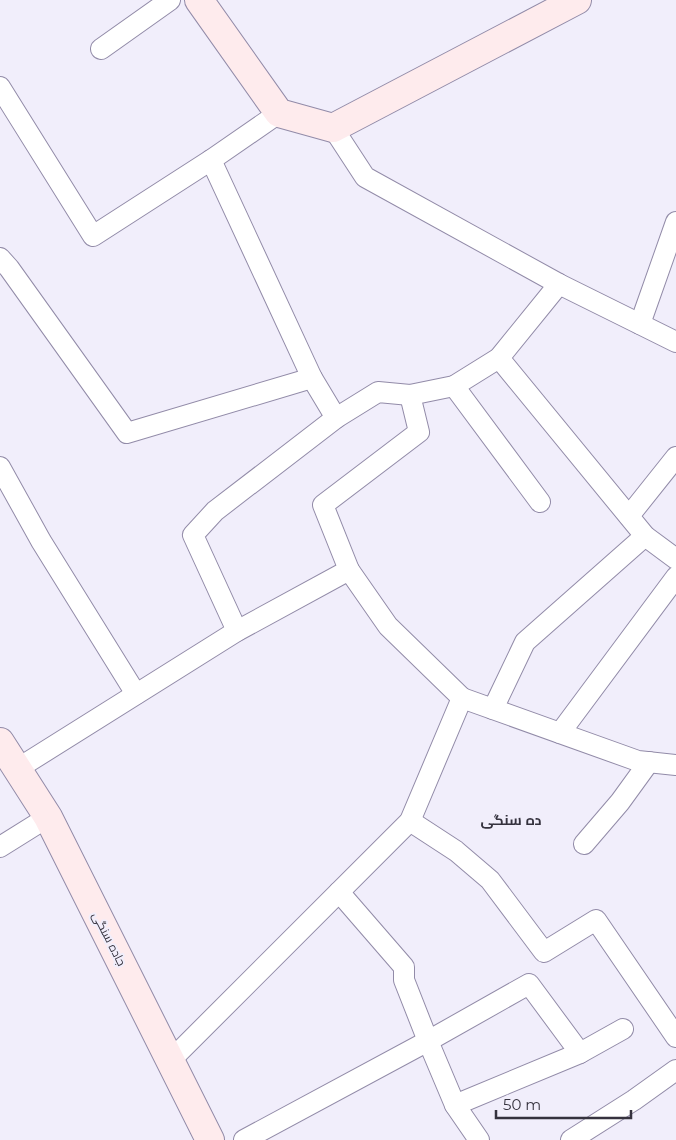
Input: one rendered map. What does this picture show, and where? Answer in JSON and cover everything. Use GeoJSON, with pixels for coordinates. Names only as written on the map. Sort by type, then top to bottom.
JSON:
{"type":"FeatureCollection","features":[{"type":"Feature","properties":{"kind":"street"},"geometry":{"type":"LineString","coordinates":[[101,49],[170,0]]}},
{"type":"Feature","properties":{"kind":"street"},"geometry":{"type":"LineString","coordinates":[[199,0],[279,113],[333,128],[365,177],[559,284],[676,342]]}},
{"type":"Feature","properties":{"kind":"street"},"geometry":{"type":"LineString","coordinates":[[333,128],[577,0]]}},
{"type":"Feature","properties":{"kind":"street"},"geometry":{"type":"LineString","coordinates":[[0,87],[93,236],[211,160],[279,113]]}},
{"type":"Feature","properties":{"kind":"street"},"geometry":{"type":"LineString","coordinates":[[211,160],[312,378],[336,418]]}},
{"type":"Feature","properties":{"kind":"street"},"geometry":{"type":"LineString","coordinates":[[640,324],[676,222]]}},
{"type":"Feature","properties":{"kind":"street"},"geometry":{"type":"LineString","coordinates":[[0,258],[15,276],[127,433],[312,378]]}},
{"type":"Feature","properties":{"kind":"street"},"geometry":{"type":"LineString","coordinates":[[237,630],[193,535],[215,511],[336,418],[378,392],[410,395],[454,386],[499,358],[559,284]]}},
{"type":"Feature","properties":{"kind":"street"},"geometry":{"type":"LineString","coordinates":[[499,358],[645,536],[676,559]]}},
{"type":"Feature","properties":{"kind":"street"},"geometry":{"type":"LineString","coordinates":[[454,386],[540,502]]}},
{"type":"Feature","properties":{"kind":"street"},"geometry":{"type":"LineString","coordinates":[[410,395],[419,432],[323,505],[348,570],[388,626],[462,698],[638,761],[676,765]]}},
{"type":"Feature","properties":{"kind":"street"},"geometry":{"type":"LineString","coordinates":[[629,516],[676,457]]}},
{"type":"Feature","properties":{"kind":"street"},"geometry":{"type":"LineString","coordinates":[[0,467],[41,540],[136,694]]}},
{"type":"Feature","properties":{"kind":"street"},"geometry":{"type":"LineString","coordinates":[[492,709],[525,642],[645,536]]}},
{"type":"Feature","properties":{"kind":"street"},"geometry":{"type":"LineString","coordinates":[[17,768],[237,630],[348,570]]}},
{"type":"Feature","properties":{"kind":"street"},"geometry":{"type":"LineString","coordinates":[[560,733],[676,577]]}},
{"type":"Feature","properties":{"kind":"street"},"geometry":{"type":"LineString","coordinates":[[170,1061],[410,821],[462,698]]}},
{"type":"Feature","properties":{"kind":"street","name":"جاده سنگی"},"geometry":{"type":"LineString","coordinates":[[0,742],[48,817],[210,1140]]}},
{"type":"Feature","properties":{"kind":"street"},"geometry":{"type":"LineString","coordinates":[[584,844],[620,802],[649,762]]}},
{"type":"Feature","properties":{"kind":"street"},"geometry":{"type":"LineString","coordinates":[[0,847],[48,817]]}},
{"type":"Feature","properties":{"kind":"street"},"geometry":{"type":"LineString","coordinates":[[410,821],[456,851],[490,880],[544,952],[596,920],[676,1037]]}},
{"type":"Feature","properties":{"kind":"street"},"geometry":{"type":"LineString","coordinates":[[339,892],[404,967],[404,980],[455,1105],[479,1140]]}},
{"type":"Feature","properties":{"kind":"street"},"geometry":{"type":"LineString","coordinates":[[244,1140],[428,1042],[529,984],[580,1053]]}},
{"type":"Feature","properties":{"kind":"street"},"geometry":{"type":"LineString","coordinates":[[455,1105],[580,1053],[623,1029]]}},
{"type":"Feature","properties":{"kind":"street"},"geometry":{"type":"LineString","coordinates":[[571,1140],[634,1100],[676,1070]]}},
{"type":"Feature","properties":{"kind":"district","name":"ده سنگی"},"geometry":{"type":"Point","coordinates":[511,820]}}]}
